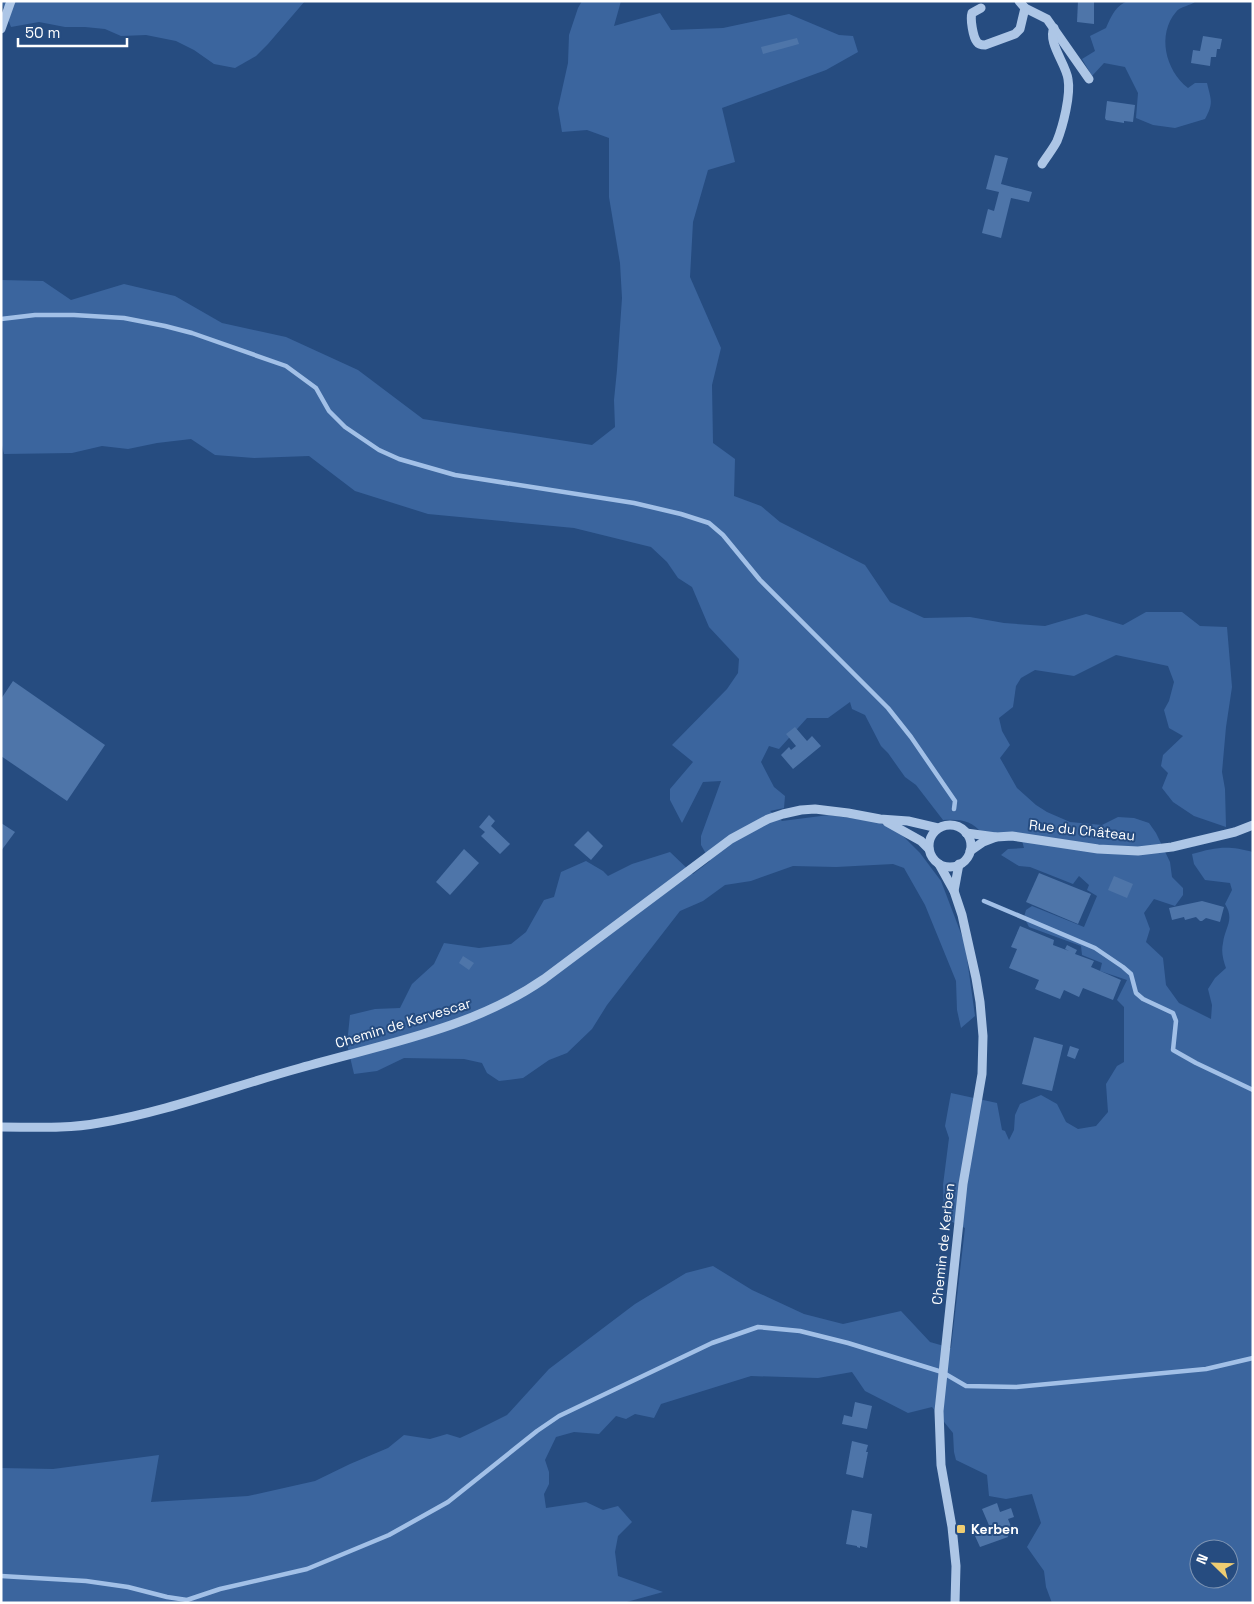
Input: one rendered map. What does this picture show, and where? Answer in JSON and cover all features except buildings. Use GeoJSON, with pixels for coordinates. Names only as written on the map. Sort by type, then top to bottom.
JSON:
{"type":"FeatureCollection","features":[{"type":"Feature","properties":{"kind":"street"},"geometry":{"type":"LineString","coordinates":[[1,29],[11,1]]}},
{"type":"Feature","properties":{"kind":"street"},"geometry":{"type":"LineString","coordinates":[[981,8],[972,13],[970,17],[976,41],[980,44],[985,45],[1015,34],[1020,30],[1022,5],[1043,16],[1054,28],[1089,79]]}},
{"type":"Feature","properties":{"kind":"street"},"geometry":{"type":"LineString","coordinates":[[1042,164],[1060,132],[1068,88],[1066,72],[1053,39],[1052,32],[1054,28]]}},
{"type":"Feature","properties":{"kind":"street","name":"Chemin de Kervescar"},"geometry":{"type":"LineString","coordinates":[[1,1127],[99,1124],[154,1111],[409,1038],[501,1005],[560,968],[731,839],[756,825],[783,814],[815,809],[880,819],[908,820],[938,828]]}},
{"type":"Feature","properties":{"kind":"street","name":"Chemin de Kervescar"},"geometry":{"type":"LineString","coordinates":[[880,819],[912,835],[929,849]]}},
{"type":"Feature","properties":{"kind":"street"},"geometry":{"type":"LineString","coordinates":[[954,825],[966,833],[970,840],[970,851],[964,861],[948,866],[939,864],[933,859],[929,849],[930,838],[938,828],[954,825]]}},
{"type":"Feature","properties":{"kind":"street","name":"Rue du Château"},"geometry":{"type":"LineString","coordinates":[[966,833],[996,837],[1012,836],[1098,849],[1138,851],[1172,847],[1235,832],[1253,825]]}},
{"type":"Feature","properties":{"kind":"street","name":"Rue du Château"},"geometry":{"type":"LineString","coordinates":[[970,851],[983,842],[996,837]]}},
{"type":"Feature","properties":{"kind":"street","name":"Chemin de Kerben"},"geometry":{"type":"LineString","coordinates":[[939,864],[954,891],[968,940],[980,1002],[983,1036],[982,1074],[963,1184],[940,1393],[940,1443],[956,1566],[956,1603]]}},
{"type":"Feature","properties":{"kind":"street","name":"Chemin de Kerben"},"geometry":{"type":"LineString","coordinates":[[954,891],[959,864]]}},
{"type":"Feature","properties":{"kind":"shaded area"},"geometry":{"type":"Polygon","coordinates":[[[1,1],[305,1],[256,56],[235,68],[214,64],[194,50],[176,41],[146,35],[121,36],[105,29],[65,27],[39,22],[11,27],[1,1]]]}},
{"type":"Feature","properties":{"kind":"shaded area"},"geometry":{"type":"Polygon","coordinates":[[[582,1],[621,1],[614,26],[660,13],[671,30],[723,28],[789,14],[839,35],[853,36],[858,52],[826,70],[722,108],[735,162],[708,170],[693,222],[690,277],[721,348],[712,385],[713,443],[735,459],[734,496],[761,506],[780,522],[865,565],[890,602],[924,618],[970,617],[1004,623],[1045,626],[1086,614],[1123,625],[1146,612],[1182,612],[1200,626],[1227,627],[1232,687],[1222,772],[1225,789],[1226,827],[1194,816],[1173,802],[1162,788],[1168,773],[1161,766],[1163,755],[1183,736],[1169,728],[1164,710],[1169,701],[1174,682],[1168,666],[1116,655],[1074,676],[1035,670],[1021,678],[1016,686],[1013,707],[999,718],[1002,731],[1010,745],[1000,758],[1017,788],[1047,812],[1070,822],[1102,825],[1118,817],[1134,818],[1149,823],[1170,862],[1172,877],[1183,888],[1183,895],[1175,906],[1154,899],[1144,913],[1150,929],[1146,942],[1163,958],[1166,985],[1179,1003],[1211,1019],[1212,1005],[1208,989],[1215,978],[1226,968],[1222,949],[1229,915],[1225,904],[1232,890],[1230,883],[1205,880],[1194,864],[1192,854],[1222,848],[1236,848],[1253,852],[1253,1603],[1052,1603],[1046,1587],[1044,1571],[1027,1547],[1041,1523],[1032,1494],[1006,1499],[989,1496],[987,1475],[956,1460],[953,1433],[932,1407],[908,1413],[865,1391],[852,1372],[818,1378],[751,1376],[661,1404],[654,1418],[635,1414],[626,1419],[616,1416],[599,1434],[574,1432],[556,1437],[545,1460],[549,1472],[549,1484],[544,1494],[546,1508],[586,1502],[603,1510],[618,1506],[632,1522],[618,1536],[615,1552],[618,1576],[663,1592],[623,1603],[1,1603],[1,1468],[53,1469],[159,1455],[151,1502],[248,1496],[315,1481],[388,1448],[404,1435],[430,1439],[447,1434],[460,1438],[507,1415],[549,1369],[635,1304],[686,1273],[713,1266],[752,1290],[804,1314],[843,1324],[901,1311],[930,1342],[951,1348],[965,1228],[944,1218],[943,1185],[949,1138],[945,1126],[951,1093],[997,1103],[1002,1130],[1005,1131],[1009,1140],[1014,1130],[1015,1115],[1020,1104],[1041,1095],[1057,1104],[1066,1122],[1078,1129],[1096,1126],[1108,1112],[1106,1084],[1117,1066],[1124,1062],[1124,1007],[1117,1000],[1127,980],[1100,971],[1102,963],[1082,955],[1081,946],[1029,927],[1024,917],[1026,910],[1032,906],[1084,927],[1097,896],[1087,890],[1089,885],[1079,876],[1073,884],[1030,867],[1019,866],[1001,855],[1008,849],[1024,848],[1021,837],[982,834],[978,829],[965,821],[943,820],[916,785],[905,777],[881,746],[865,715],[852,709],[850,702],[828,718],[807,718],[779,749],[769,746],[761,762],[774,787],[785,796],[784,808],[770,811],[782,821],[829,815],[878,822],[899,832],[920,853],[941,881],[965,944],[975,1016],[961,1028],[957,1010],[956,981],[925,905],[904,868],[893,864],[836,867],[793,866],[751,881],[725,885],[703,901],[680,911],[607,1005],[592,1029],[567,1053],[549,1060],[523,1078],[499,1081],[487,1073],[482,1063],[464,1059],[404,1058],[377,1071],[354,1074],[347,1044],[350,1015],[375,1009],[400,1008],[412,984],[434,964],[444,943],[479,948],[511,944],[526,932],[544,900],[554,897],[561,872],[586,861],[608,876],[632,864],[670,852],[693,874],[710,861],[701,845],[701,836],[721,781],[703,782],[682,823],[670,800],[670,789],[693,762],[672,745],[727,689],[738,673],[739,659],[709,627],[692,587],[678,578],[667,562],[651,547],[574,528],[428,514],[355,491],[309,456],[254,458],[215,455],[191,439],[128,449],[102,446],[72,453],[4,454],[1,441],[1,280],[43,281],[71,300],[124,284],[175,296],[222,323],[286,337],[358,370],[423,419],[592,445],[615,427],[614,400],[622,298],[620,263],[609,197],[609,138],[587,130],[562,132],[558,108],[568,63],[569,35],[582,1]]]}},
{"type":"Feature","properties":{"kind":"shaded area"},"geometry":{"type":"Polygon","coordinates":[[[1129,1],[1196,1],[1180,8],[1176,12],[1170,21],[1165,41],[1169,62],[1174,72],[1188,88],[1195,83],[1207,83],[1211,101],[1210,109],[1205,119],[1175,128],[1153,125],[1136,118],[1138,93],[1125,67],[1104,63],[1092,76],[1082,59],[1095,51],[1090,36],[1106,28],[1117,8],[1129,1]]]}},
{"type":"Feature","properties":{"kind":"waterway"},"geometry":{"type":"LineString","coordinates":[[1,319],[35,315],[124,318],[192,333],[286,366],[316,388],[329,411],[345,427],[379,450],[399,459],[455,475],[634,503],[709,523],[723,535],[760,580],[888,708],[911,737],[955,801],[954,809]]}},
{"type":"Feature","properties":{"kind":"waterway"},"geometry":{"type":"LineString","coordinates":[[984,901],[1095,948],[1123,967],[1131,974],[1136,993],[1143,999],[1173,1013],[1176,1021],[1173,1050],[1253,1090]]}},
{"type":"Feature","properties":{"kind":"waterway"},"geometry":{"type":"LineString","coordinates":[[1,1576],[86,1581],[128,1587],[187,1600],[220,1589],[307,1569],[389,1535],[448,1502],[537,1431],[559,1416],[712,1343],[758,1327],[800,1331],[848,1343],[942,1372],[966,1386],[1016,1387],[1206,1369],[1253,1358]]}},
{"type":"Feature","properties":{"kind":"place","name":"Kerben"},"geometry":{"type":"Point","coordinates":[961,1529]}}]}
